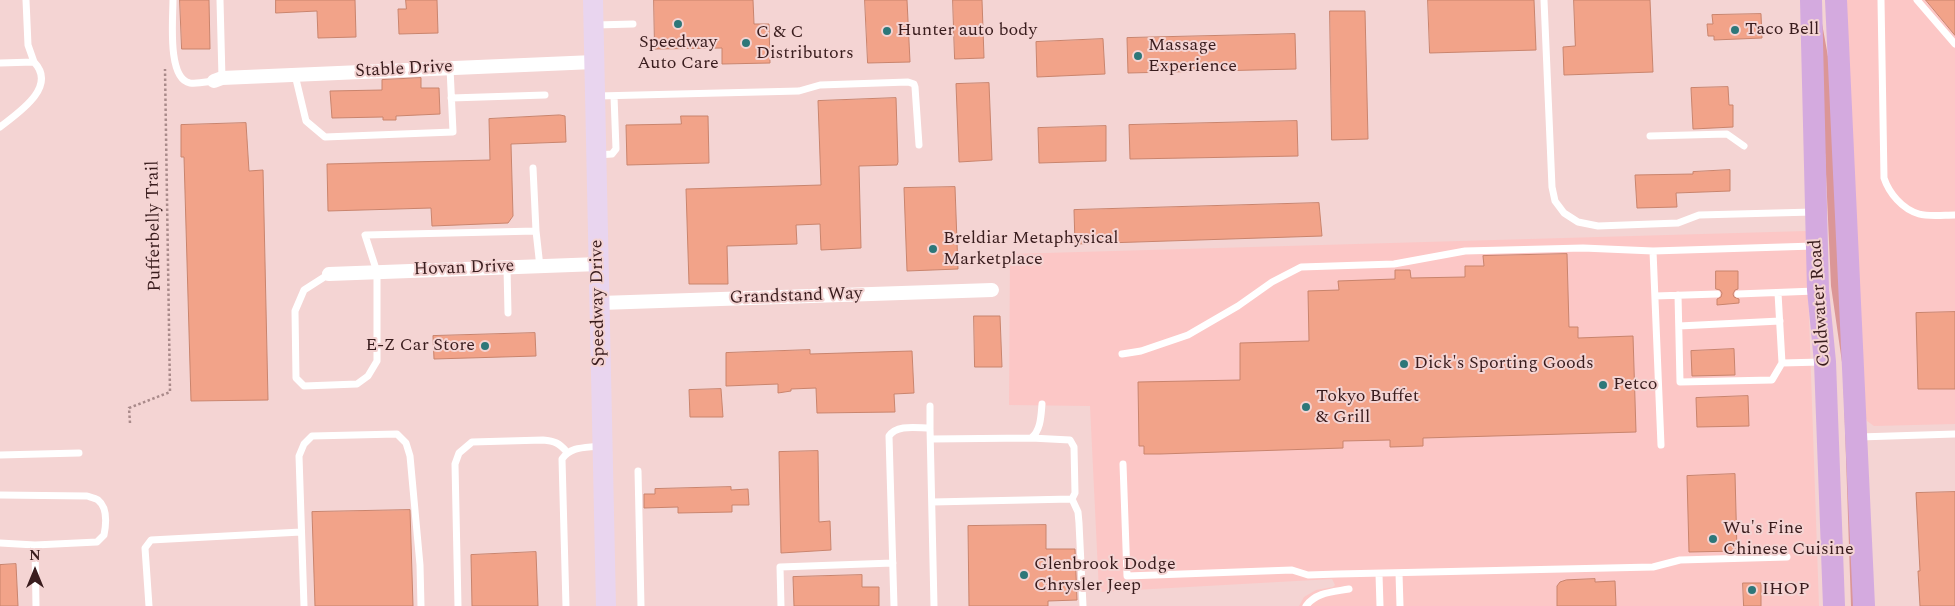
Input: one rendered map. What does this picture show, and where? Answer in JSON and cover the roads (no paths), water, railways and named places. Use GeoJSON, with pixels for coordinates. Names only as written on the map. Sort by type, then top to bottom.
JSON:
{"type":"FeatureCollection","features":[{"type":"Feature","properties":{"kind":"main road","name":"Speedway Drive"},"geometry":{"type":"LineString","coordinates":[[593,0],[594,62],[605,96],[596,155],[606,606]]}},
{"type":"Feature","properties":{"kind":"main road","name":"Coldwater Road"},"geometry":{"type":"LineString","coordinates":[[1811,0],[1818,290],[1825,362],[1834,606]]}},
{"type":"Feature","properties":{"kind":"main road"},"geometry":{"type":"LineString","coordinates":[[1823,0],[1831,40],[1838,45]]}},
{"type":"Feature","properties":{"kind":"main road","name":"Coldwater Road"},"geometry":{"type":"LineString","coordinates":[[1836,0],[1864,606]]}},
{"type":"Feature","properties":{"kind":"street","name":"Stable Drive"},"geometry":{"type":"LineString","coordinates":[[218,80],[594,62]]}},
{"type":"Feature","properties":{"kind":"street","name":"Hovan Drive"},"geometry":{"type":"LineString","coordinates":[[329,274],[599,264]]}},
{"type":"Feature","properties":{"kind":"street","name":"Grandstand Way"},"geometry":{"type":"LineString","coordinates":[[600,303],[992,290]]}},
{"type":"Feature","properties":{"kind":"lane"},"geometry":{"type":"LineString","coordinates":[[0,127],[32,101],[41,84],[40,68],[34,62],[28,45],[26,0]]}},
{"type":"Feature","properties":{"kind":"lane"},"geometry":{"type":"LineString","coordinates":[[173,0],[173,56],[176,72],[181,79],[190,83],[218,80],[220,0]]}},
{"type":"Feature","properties":{"kind":"lane"},"geometry":{"type":"LineString","coordinates":[[1544,0],[1552,187],[1555,201],[1564,213],[1578,222],[1598,226],[1678,223],[1699,215],[1817,212]]}},
{"type":"Feature","properties":{"kind":"lane"},"geometry":{"type":"LineString","coordinates":[[1881,0],[1884,178],[1888,189],[1901,204],[1919,214],[1955,215]]}},
{"type":"Feature","properties":{"kind":"lane"},"geometry":{"type":"LineString","coordinates":[[1917,0],[1955,44]]}},
{"type":"Feature","properties":{"kind":"lane"},"geometry":{"type":"LineString","coordinates":[[593,25],[633,24]]}},
{"type":"Feature","properties":{"kind":"lane"},"geometry":{"type":"LineString","coordinates":[[0,63],[34,62]]}},
{"type":"Feature","properties":{"kind":"lane"},"geometry":{"type":"LineString","coordinates":[[294,76],[306,121],[325,137],[453,132],[450,68]]}},
{"type":"Feature","properties":{"kind":"lane"},"geometry":{"type":"LineString","coordinates":[[605,96],[799,91],[820,85],[908,82],[916,87],[919,145]]}},
{"type":"Feature","properties":{"kind":"lane"},"geometry":{"type":"LineString","coordinates":[[451,98],[545,95]]}},
{"type":"Feature","properties":{"kind":"lane"},"geometry":{"type":"LineString","coordinates":[[1650,136],[1727,134],[1744,146]]}},
{"type":"Feature","properties":{"kind":"lane"},"geometry":{"type":"LineString","coordinates":[[533,168],[540,267]]}},
{"type":"Feature","properties":{"kind":"lane"},"geometry":{"type":"LineString","coordinates":[[329,274],[304,290],[295,311],[296,378],[304,386],[357,384],[368,376],[377,361],[377,272],[364,235],[536,231]]}},
{"type":"Feature","properties":{"kind":"lane"},"geometry":{"type":"LineString","coordinates":[[1122,354],[1141,351],[1188,335],[1238,306],[1272,282],[1301,267],[1394,264],[1465,251],[1583,248],[1653,251],[1817,246]]}},
{"type":"Feature","properties":{"kind":"lane"},"geometry":{"type":"LineString","coordinates":[[1653,251],[1661,445]]}},
{"type":"Feature","properties":{"kind":"lane"},"geometry":{"type":"LineString","coordinates":[[507,268],[508,313]]}},
{"type":"Feature","properties":{"kind":"lane"},"geometry":{"type":"LineString","coordinates":[[1738,294],[1818,290]]}},
{"type":"Feature","properties":{"kind":"lane"},"geometry":{"type":"LineString","coordinates":[[1678,295],[1680,382],[1772,380],[1782,363],[1778,293]]}},
{"type":"Feature","properties":{"kind":"lane"},"geometry":{"type":"LineString","coordinates":[[1655,296],[1717,294]]}},
{"type":"Feature","properties":{"kind":"lane"},"geometry":{"type":"LineString","coordinates":[[1679,326],[1780,321]]}},
{"type":"Feature","properties":{"kind":"lane"},"geometry":{"type":"LineString","coordinates":[[1782,363],[1825,362]]}},
{"type":"Feature","properties":{"kind":"lane"},"geometry":{"type":"LineString","coordinates":[[1031,438],[1036,434],[1040,422],[1042,404]]}},
{"type":"Feature","properties":{"kind":"lane"},"geometry":{"type":"LineString","coordinates":[[930,406],[934,606]]}},
{"type":"Feature","properties":{"kind":"lane"},"geometry":{"type":"LineString","coordinates":[[894,606],[889,436],[892,431],[902,428],[930,428]]}},
{"type":"Feature","properties":{"kind":"lane"},"geometry":{"type":"LineString","coordinates":[[304,606],[299,456],[304,444],[312,436],[397,434],[406,443],[410,456],[420,565],[421,606]]}},
{"type":"Feature","properties":{"kind":"lane"},"geometry":{"type":"LineString","coordinates":[[1856,437],[1955,434]]}},
{"type":"Feature","properties":{"kind":"lane"},"geometry":{"type":"LineString","coordinates":[[930,439],[1031,438],[1070,440],[1074,447],[1075,493],[1072,499]]}},
{"type":"Feature","properties":{"kind":"lane"},"geometry":{"type":"LineString","coordinates":[[458,606],[455,464],[458,453],[472,442],[543,440],[560,443],[567,452]]}},
{"type":"Feature","properties":{"kind":"lane"},"geometry":{"type":"LineString","coordinates":[[566,606],[562,459],[572,449],[602,446]]}},
{"type":"Feature","properties":{"kind":"lane"},"geometry":{"type":"LineString","coordinates":[[0,455],[79,453]]}},
{"type":"Feature","properties":{"kind":"lane"},"geometry":{"type":"LineString","coordinates":[[1123,464],[1127,576],[1292,570],[1308,575],[1653,567],[1680,560],[1787,557]]}},
{"type":"Feature","properties":{"kind":"lane"},"geometry":{"type":"LineString","coordinates":[[638,471],[641,606]]}},
{"type":"Feature","properties":{"kind":"lane"},"geometry":{"type":"LineString","coordinates":[[0,495],[87,496],[99,501],[104,510],[106,521],[104,535],[97,542],[35,545],[0,543]]}},
{"type":"Feature","properties":{"kind":"lane"},"geometry":{"type":"LineString","coordinates":[[932,502],[1072,499]]}},
{"type":"Feature","properties":{"kind":"lane"},"geometry":{"type":"LineString","coordinates":[[1072,499],[1078,512],[1080,523],[1082,606]]}},
{"type":"Feature","properties":{"kind":"lane"},"geometry":{"type":"LineString","coordinates":[[149,606],[146,548],[151,540],[301,532]]}},
{"type":"Feature","properties":{"kind":"lane"},"geometry":{"type":"LineString","coordinates":[[35,545],[36,606]]}},
{"type":"Feature","properties":{"kind":"lane"},"geometry":{"type":"LineString","coordinates":[[781,606],[780,567],[893,564]]}},
{"type":"Feature","properties":{"kind":"lane"},"geometry":{"type":"LineString","coordinates":[[1399,573],[1400,606]]}},
{"type":"Feature","properties":{"kind":"lane"},"geometry":{"type":"LineString","coordinates":[[1379,574],[1380,606]]}},
{"type":"Feature","properties":{"kind":"lane"},"geometry":{"type":"LineString","coordinates":[[1306,606],[1320,594],[1348,590]]}},
{"type":"Feature","properties":{"kind":"place","name":"Speedway Auto Care"},"geometry":{"type":"Point","coordinates":[678,24]}},
{"type":"Feature","properties":{"kind":"place","name":"Taco Bell"},"geometry":{"type":"Point","coordinates":[1735,30]}},
{"type":"Feature","properties":{"kind":"place","name":"Hunter auto body"},"geometry":{"type":"Point","coordinates":[887,31]}},
{"type":"Feature","properties":{"kind":"place","name":"C & C Distributors"},"geometry":{"type":"Point","coordinates":[746,43]}},
{"type":"Feature","properties":{"kind":"place","name":"Massage Experience"},"geometry":{"type":"Point","coordinates":[1138,56]}},
{"type":"Feature","properties":{"kind":"place","name":"Breldiar Metaphysical Marketplace"},"geometry":{"type":"Point","coordinates":[933,249]}},
{"type":"Feature","properties":{"kind":"place","name":"E-Z Car Store"},"geometry":{"type":"Point","coordinates":[485,346]}},
{"type":"Feature","properties":{"kind":"place","name":"Dick's Sporting Goods"},"geometry":{"type":"Point","coordinates":[1404,364]}},
{"type":"Feature","properties":{"kind":"place","name":"Petco"},"geometry":{"type":"Point","coordinates":[1603,385]}},
{"type":"Feature","properties":{"kind":"place","name":"Tokyo Buffet & Grill"},"geometry":{"type":"Point","coordinates":[1306,407]}},
{"type":"Feature","properties":{"kind":"place","name":"Wu's Fine Chinese Cuisine"},"geometry":{"type":"Point","coordinates":[1713,539]}},
{"type":"Feature","properties":{"kind":"place","name":"Glenbrook Dodge Chrysler Jeep"},"geometry":{"type":"Point","coordinates":[1024,575]}},
{"type":"Feature","properties":{"kind":"place","name":"IHOP"},"geometry":{"type":"Point","coordinates":[1752,590]}}]}
